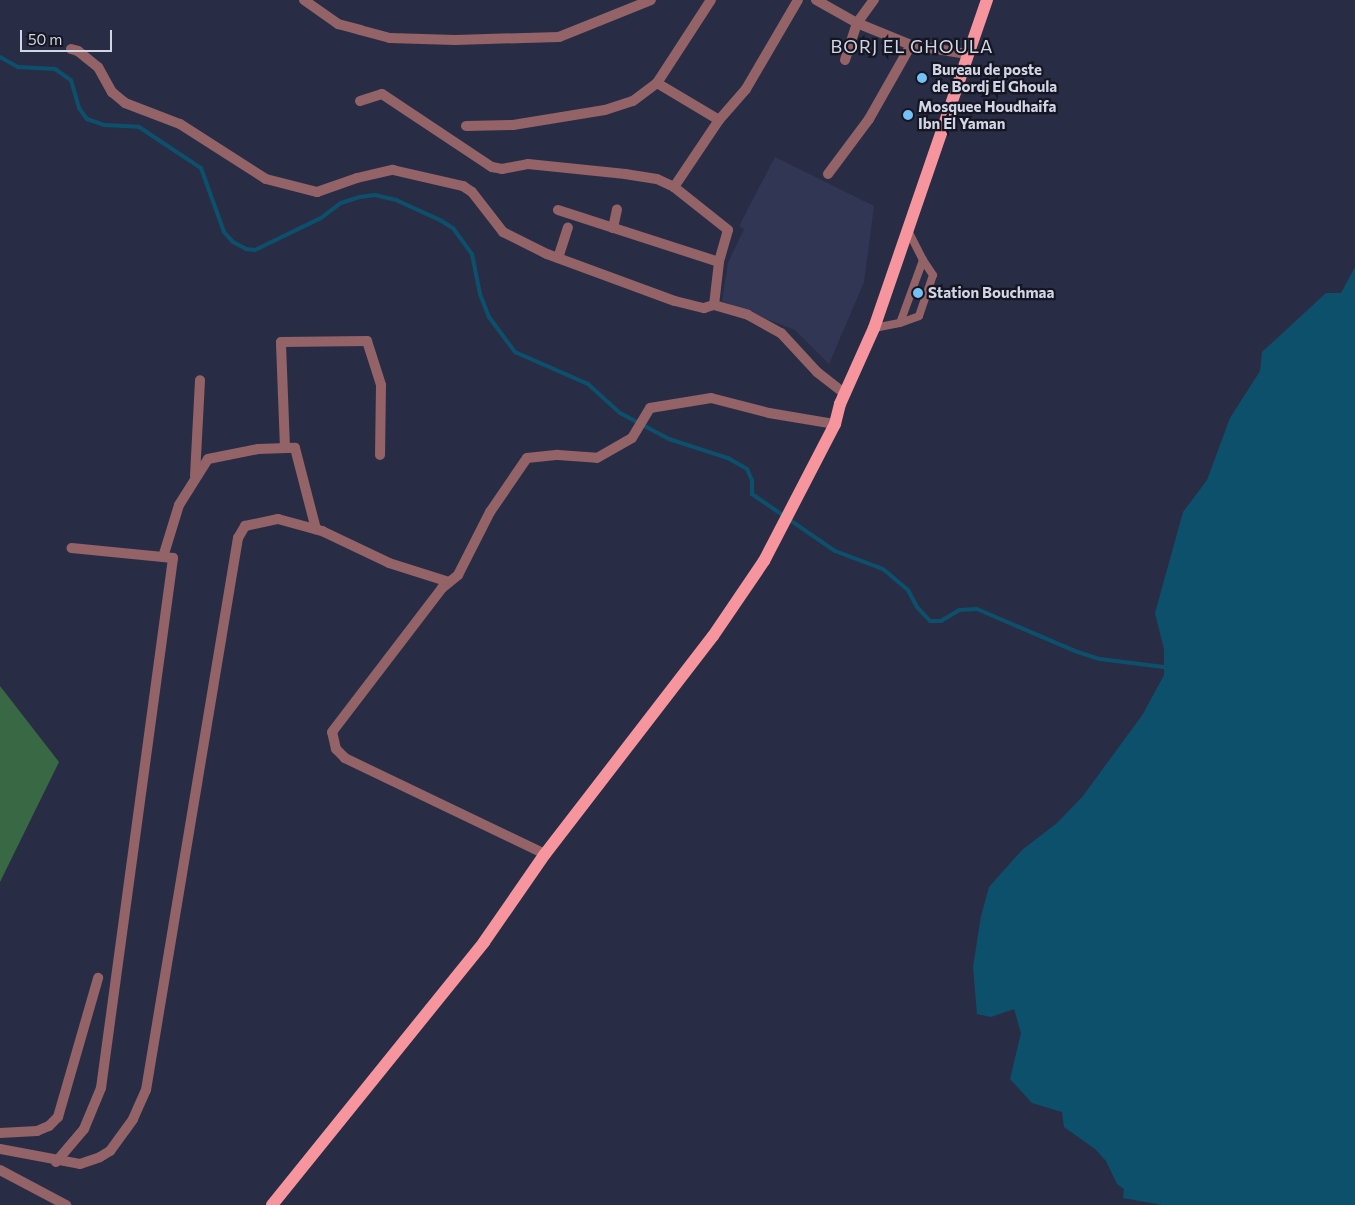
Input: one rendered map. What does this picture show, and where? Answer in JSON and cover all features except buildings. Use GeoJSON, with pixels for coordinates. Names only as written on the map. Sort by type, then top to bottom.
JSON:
{"type":"FeatureCollection","features":[{"type":"Feature","properties":{"kind":"main road"},"geometry":{"type":"LineString","coordinates":[[272,1205],[484,942],[545,854],[712,636],[759,568],[835,424],[845,394],[874,328],[909,233],[987,0]]}},
{"type":"Feature","properties":{"kind":"street"},"geometry":{"type":"LineString","coordinates":[[304,0],[338,24],[390,38],[431,40],[559,37],[651,0]]}},
{"type":"Feature","properties":{"kind":"street"},"geometry":{"type":"LineString","coordinates":[[466,126],[513,125],[606,110],[633,101],[657,83],[711,0]]}},
{"type":"Feature","properties":{"kind":"street"},"geometry":{"type":"LineString","coordinates":[[674,187],[719,120],[746,89],[798,0]]}},
{"type":"Feature","properties":{"kind":"street"},"geometry":{"type":"LineString","coordinates":[[816,0],[857,23],[911,45],[968,54]]}},
{"type":"Feature","properties":{"kind":"street"},"geometry":{"type":"LineString","coordinates":[[845,60],[857,23],[874,0]]}},
{"type":"Feature","properties":{"kind":"street"},"geometry":{"type":"LineString","coordinates":[[828,174],[874,111],[911,45]]}},
{"type":"Feature","properties":{"kind":"street"},"geometry":{"type":"LineString","coordinates":[[71,49],[78,50],[98,67],[112,92],[125,103],[180,124],[266,178],[318,192],[356,178],[392,170],[462,186],[472,192],[503,232],[558,258],[675,301],[704,308],[714,305],[748,315],[781,333],[817,372],[845,394]]}},
{"type":"Feature","properties":{"kind":"street"},"geometry":{"type":"LineString","coordinates":[[657,83],[719,120]]}},
{"type":"Feature","properties":{"kind":"street"},"geometry":{"type":"LineString","coordinates":[[360,101],[382,94],[492,167],[502,169],[528,164],[625,174],[657,179],[674,187],[728,230],[719,262],[714,305]]}},
{"type":"Feature","properties":{"kind":"street"},"geometry":{"type":"LineString","coordinates":[[613,228],[617,209]]}},
{"type":"Feature","properties":{"kind":"street"},"geometry":{"type":"LineString","coordinates":[[558,210],[719,262]]}},
{"type":"Feature","properties":{"kind":"street"},"geometry":{"type":"LineString","coordinates":[[558,258],[568,228]]}},
{"type":"Feature","properties":{"kind":"street"},"geometry":{"type":"LineString","coordinates":[[285,448],[281,342],[367,342],[381,385],[380,456]]}},
{"type":"Feature","properties":{"kind":"street"},"geometry":{"type":"LineString","coordinates":[[195,477],[200,380]]}},
{"type":"Feature","properties":{"kind":"street"},"geometry":{"type":"LineString","coordinates":[[545,854],[345,758],[336,749],[332,732],[449,582],[458,575],[490,512],[527,458],[558,455],[597,458],[632,438],[650,408],[712,398],[769,413],[835,424]]}},
{"type":"Feature","properties":{"kind":"street"},"geometry":{"type":"LineString","coordinates":[[163,557],[179,505],[195,477],[208,460],[258,449],[295,448],[316,529]]}},
{"type":"Feature","properties":{"kind":"street"},"geometry":{"type":"LineString","coordinates":[[0,1149],[56,1162],[80,1164],[110,1151],[133,1119],[146,1090],[238,538],[245,526],[261,520],[278,519],[316,529],[389,563],[449,582]]}},
{"type":"Feature","properties":{"kind":"street"},"geometry":{"type":"LineString","coordinates":[[56,1162],[84,1129],[101,1088],[173,558],[71,548]]}},
{"type":"Feature","properties":{"kind":"street"},"geometry":{"type":"LineString","coordinates":[[0,1133],[37,1131],[49,1126],[58,1117],[98,978]]}},
{"type":"Feature","properties":{"kind":"street"},"geometry":{"type":"LineString","coordinates":[[0,1170],[66,1205]]}},
{"type":"Feature","properties":{"kind":"lane"},"geometry":{"type":"LineString","coordinates":[[874,328],[900,323],[919,316],[933,275],[909,233]]}},
{"type":"Feature","properties":{"kind":"lane"},"geometry":{"type":"LineString","coordinates":[[900,323],[923,260]]}},
{"type":"Feature","properties":{"kind":"shaded area"},"geometry":{"type":"Polygon","coordinates":[[[775,157],[874,206],[864,282],[829,364],[795,330],[722,301],[728,263],[744,229],[739,226],[775,157]]]}},
{"type":"Feature","properties":{"kind":"shaded area"},"geometry":{"type":"Polygon","coordinates":[[[1355,267],[1355,1205],[1162,1205],[1123,1198],[1124,1189],[1117,1184],[1106,1161],[1095,1149],[1064,1127],[1062,1112],[1032,1103],[1010,1079],[1021,1033],[1014,1009],[991,1017],[977,1014],[973,967],[981,916],[989,887],[1022,850],[1057,823],[1083,796],[1143,714],[1164,675],[1164,649],[1155,613],[1183,512],[1207,480],[1230,418],[1260,371],[1262,352],[1326,293],[1341,293],[1355,267]]]}},
{"type":"Feature","properties":{"kind":"green space"},"geometry":{"type":"Polygon","coordinates":[[[0,686],[59,762],[0,882],[0,686]]]}},
{"type":"Feature","properties":{"kind":"waterway"},"geometry":{"type":"LineString","coordinates":[[0,57],[18,67],[55,69],[71,80],[79,108],[87,119],[104,125],[139,127],[201,168],[224,232],[233,242],[246,249],[255,250],[321,218],[341,203],[360,197],[375,195],[396,200],[440,220],[453,228],[472,254],[480,294],[489,317],[515,352],[588,384],[620,413],[669,439],[728,458],[747,469],[752,480],[752,494],[835,551],[883,569],[908,590],[917,607],[930,621],[941,621],[959,610],[977,609],[1075,651],[1100,659],[1164,667]]}},
{"type":"Feature","properties":{"kind":"place","name":"Bureau de poste de Bordj El Ghoula"},"geometry":{"type":"Point","coordinates":[922,78]}},
{"type":"Feature","properties":{"kind":"place","name":"Mosquee Houdhaifa Ibn El Yaman"},"geometry":{"type":"Point","coordinates":[908,115]}},
{"type":"Feature","properties":{"kind":"place","name":"Station Bouchmaa"},"geometry":{"type":"Point","coordinates":[918,293]}},
{"type":"Feature","properties":{"kind":"district","name":"BORJ EL GHOULA"},"geometry":{"type":"Point","coordinates":[912,46]}}]}
